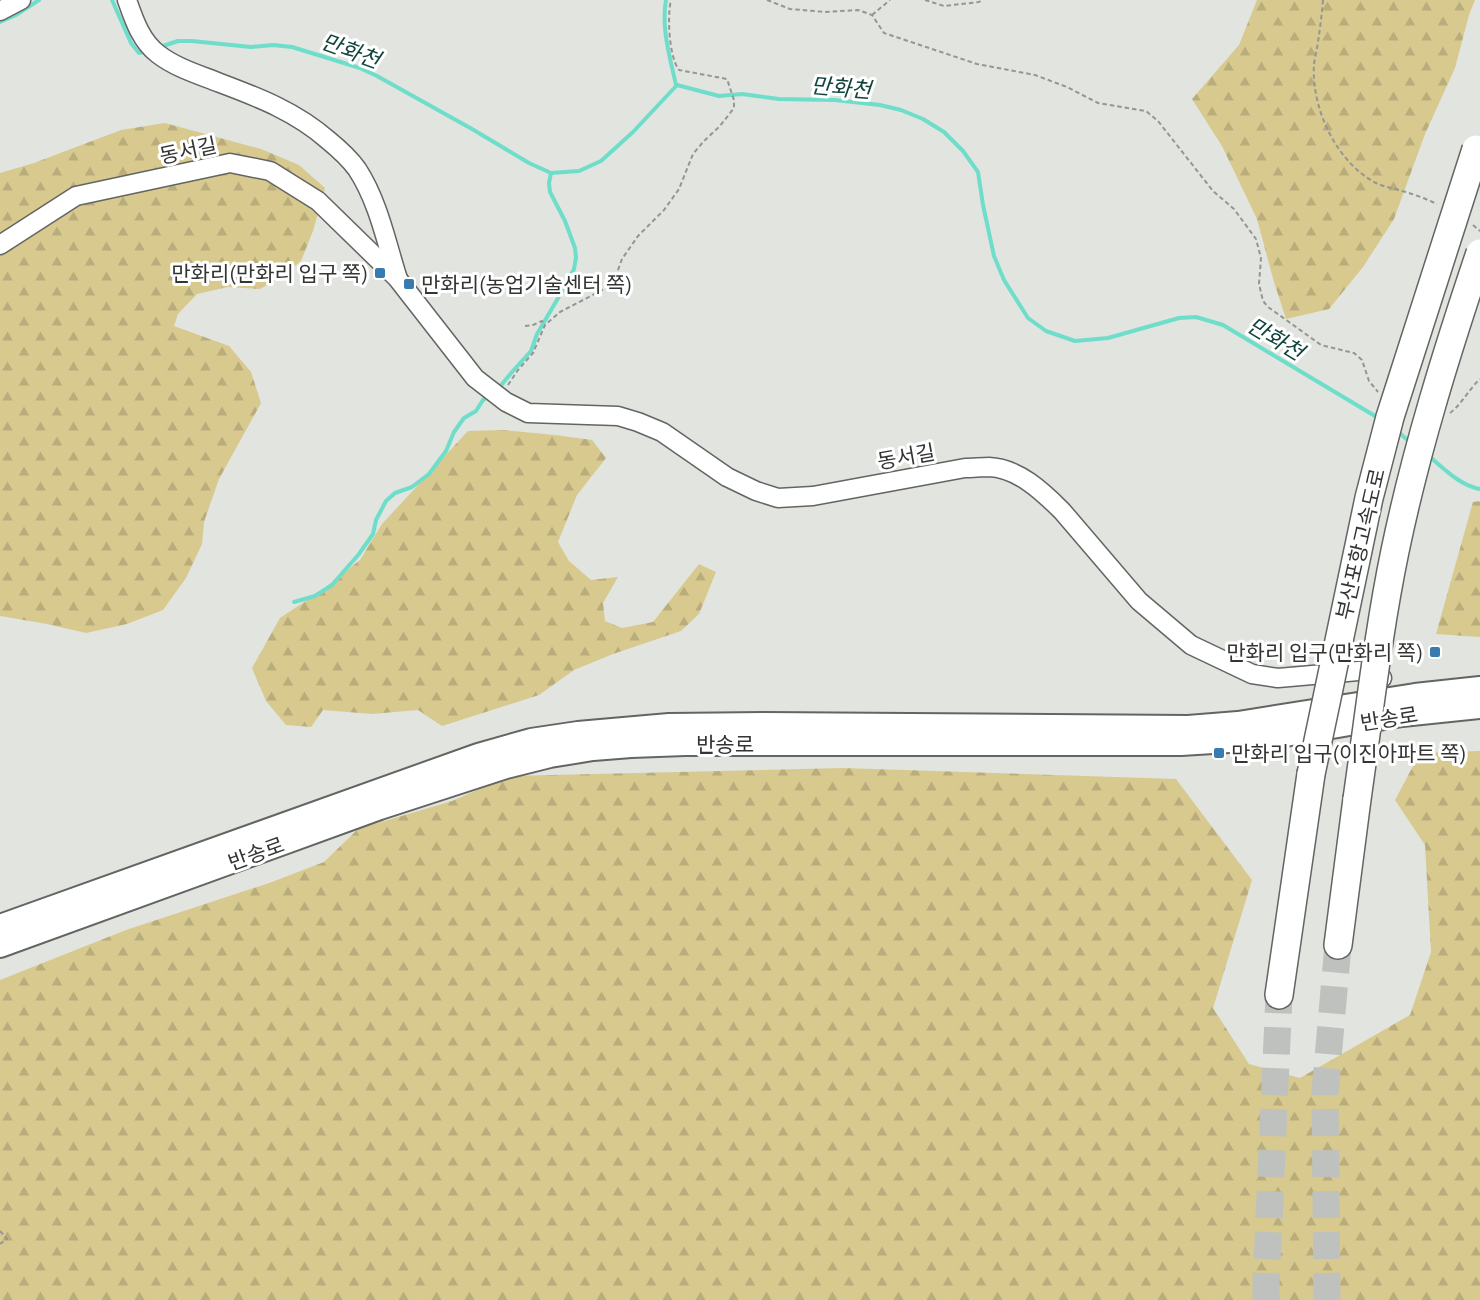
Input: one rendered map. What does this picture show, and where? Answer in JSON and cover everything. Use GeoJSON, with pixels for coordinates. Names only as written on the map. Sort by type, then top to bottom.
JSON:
{"type":"FeatureCollection","features":[{"type":"Feature","properties":{"kind":"highway","name":"부산포항고속도로"},"geometry":{"type":"LineString","coordinates":[[1279,995],[1311,774],[1369,498],[1390,417],[1478,144]]}},
{"type":"Feature","properties":{"kind":"highway","name":"부산포항고속도로"},"geometry":{"type":"LineString","coordinates":[[1338,945],[1381,628],[1395,550],[1448,346],[1480,253]]}},
{"type":"Feature","properties":{"kind":"main road","name":"반송로"},"geometry":{"type":"LineString","coordinates":[[0,946],[422,794],[506,767],[550,756],[593,749],[685,744],[1181,744],[1262,739],[1467,689],[1480,688]]}},
{"type":"Feature","properties":{"kind":"main road","name":"반송로"},"geometry":{"type":"LineString","coordinates":[[0,926],[478,755],[531,740],[578,732],[669,725],[765,724],[1188,727],[1387,709],[1480,706]]}},
{"type":"Feature","properties":{"kind":"street"},"geometry":{"type":"LineString","coordinates":[[0,11],[21,0]]}},
{"type":"Feature","properties":{"kind":"street","name":"동서길"},"geometry":{"type":"LineString","coordinates":[[127,0],[140,33],[153,49],[181,68],[263,99],[295,115],[318,130],[339,149],[356,168],[374,203],[397,278]]}},
{"type":"Feature","properties":{"kind":"street","name":"동서길"},"geometry":{"type":"LineString","coordinates":[[0,245],[76,196],[230,163],[270,171],[318,201],[366,247],[397,278],[475,378],[506,402],[528,412],[618,416],[638,422],[662,432],[727,477],[756,491],[778,498],[813,496],[965,468],[991,467],[1007,470],[1029,482],[1062,511],[1139,600],[1191,645],[1252,674],[1278,678],[1377,671],[1381,676],[1387,709]]}},
{"type":"Feature","properties":{"kind":"street"},"geometry":{"type":"LineString","coordinates":[[366,247],[380,242],[384,235]]}},
{"type":"Feature","properties":{"kind":"path"},"geometry":{"type":"LineString","coordinates":[[495,394],[533,353],[545,325],[560,312],[608,287],[615,278],[622,259],[638,236],[664,210],[679,189],[693,154],[734,108],[734,100],[726,79],[679,70],[674,64],[669,22],[671,0]]}},
{"type":"Feature","properties":{"kind":"path"},"geometry":{"type":"LineString","coordinates":[[767,0],[790,9],[825,12],[858,10],[872,15],[884,33],[977,64],[1035,75],[1067,87],[1098,103],[1146,111],[1158,121],[1213,191],[1234,209],[1256,239],[1261,258],[1259,284],[1263,301],[1268,307],[1321,345],[1354,353],[1362,360],[1369,381],[1375,390],[1384,396]]}},
{"type":"Feature","properties":{"kind":"path"},"geometry":{"type":"LineString","coordinates":[[872,15],[890,0]]}},
{"type":"Feature","properties":{"kind":"path"},"geometry":{"type":"LineString","coordinates":[[925,0],[944,6],[982,0]]}},
{"type":"Feature","properties":{"kind":"path"},"geometry":{"type":"LineString","coordinates":[[1323,0],[1314,63],[1314,81],[1317,100],[1331,134],[1353,166],[1375,182],[1436,203]]}},
{"type":"Feature","properties":{"kind":"path"},"geometry":{"type":"LineString","coordinates":[[1466,220],[1480,231]]}},
{"type":"Feature","properties":{"kind":"path"},"geometry":{"type":"LineString","coordinates":[[525,326],[542,321],[545,325]]}},
{"type":"Feature","properties":{"kind":"path"},"geometry":{"type":"LineString","coordinates":[[1448,415],[1480,379]]}},
{"type":"Feature","properties":{"kind":"path"},"geometry":{"type":"LineString","coordinates":[[0,1231],[7,1239],[0,1244]]}},
{"type":"Feature","properties":{"kind":"green space"},"geometry":{"type":"Polygon","coordinates":[[[1257,0],[1475,0],[1455,68],[1425,134],[1394,219],[1363,267],[1329,309],[1286,319],[1257,219],[1222,146],[1192,99],[1239,45],[1257,0]]]}},
{"type":"Feature","properties":{"kind":"green space"},"geometry":{"type":"Polygon","coordinates":[[[165,123],[261,149],[299,165],[325,188],[313,231],[301,261],[281,277],[260,289],[228,287],[197,294],[178,314],[174,326],[229,346],[251,372],[261,403],[219,479],[204,522],[202,544],[186,578],[163,610],[127,624],[86,633],[0,616],[0,173],[34,163],[121,130],[165,123]]]}},
{"type":"Feature","properties":{"kind":"green space"},"geometry":{"type":"Polygon","coordinates":[[[504,430],[592,440],[606,458],[577,495],[558,542],[569,561],[591,580],[618,577],[603,603],[605,621],[622,628],[653,622],[699,564],[716,572],[699,614],[681,631],[574,670],[539,695],[442,726],[418,710],[372,714],[323,710],[311,727],[286,725],[266,701],[252,668],[280,618],[321,591],[360,560],[382,524],[468,431],[504,430]]]}},
{"type":"Feature","properties":{"kind":"green space"},"geometry":{"type":"Polygon","coordinates":[[[1480,501],[1480,637],[1436,634],[1473,502],[1480,501]]]}},
{"type":"Feature","properties":{"kind":"green space"},"geometry":{"type":"Polygon","coordinates":[[[1480,751],[1480,1300],[0,1300],[0,980],[126,930],[272,882],[324,862],[358,829],[452,801],[509,776],[843,768],[1176,779],[1252,880],[1213,1008],[1249,1064],[1300,1078],[1410,1015],[1431,952],[1425,845],[1395,800],[1420,753],[1480,751]]]}},
{"type":"Feature","properties":{"kind":"waterway"},"geometry":{"type":"LineString","coordinates":[[0,22],[39,0]]}},
{"type":"Feature","properties":{"kind":"waterway","name":"만화천"},"geometry":{"type":"LineString","coordinates":[[112,0],[131,43],[139,53],[147,51]]}},
{"type":"Feature","properties":{"kind":"waterway"},"geometry":{"type":"LineString","coordinates":[[666,0],[665,32],[676,85]]}},
{"type":"Feature","properties":{"kind":"waterway","name":"만화천"},"geometry":{"type":"LineString","coordinates":[[160,47],[178,41],[251,47],[273,45],[292,47],[360,68],[529,163],[551,173],[579,171],[601,161],[633,132],[677,85],[719,96],[742,94],[779,99],[835,100],[901,110],[923,119],[944,132],[963,151],[978,172],[994,256],[1004,280],[1028,318],[1046,331],[1075,341],[1108,338],[1179,318],[1196,317],[1223,325],[1380,419]]}},
{"type":"Feature","properties":{"kind":"waterway"},"geometry":{"type":"LineString","coordinates":[[498,389],[531,351],[537,334],[574,269],[575,248],[565,221],[550,192],[551,173]]}},
{"type":"Feature","properties":{"kind":"waterway"},"geometry":{"type":"LineString","coordinates":[[294,602],[315,596],[332,585],[373,534],[376,520],[386,501],[395,493],[412,487],[429,474],[446,451],[454,432],[464,418],[476,411],[483,400],[490,395]]}},
{"type":"Feature","properties":{"kind":"waterway","name":"만화천"},"geometry":{"type":"LineString","coordinates":[[1396,430],[1411,443]]}},
{"type":"Feature","properties":{"kind":"waterway","name":"만화천"},"geometry":{"type":"LineString","coordinates":[[1429,456],[1459,481],[1480,489]]}},
{"type":"Feature","properties":{"kind":"tunnel"},"geometry":{"type":"LineString","coordinates":[[1327,1300],[1325,1092],[1338,945]]}},
{"type":"Feature","properties":{"kind":"tunnel"},"geometry":{"type":"LineString","coordinates":[[1266,1300],[1279,995]]}},
{"type":"Feature","properties":{"kind":"place","name":"만화리(만화리 입구 쪽)"},"geometry":{"type":"Point","coordinates":[380,273]}},
{"type":"Feature","properties":{"kind":"place","name":"만화리(농업기술센터 쪽)"},"geometry":{"type":"Point","coordinates":[409,284]}},
{"type":"Feature","properties":{"kind":"place","name":"만화리 입구(만화리 쪽)"},"geometry":{"type":"Point","coordinates":[1435,652]}},
{"type":"Feature","properties":{"kind":"place","name":"만화리 입구(이진아파트 쪽)"},"geometry":{"type":"Point","coordinates":[1219,753]}}]}
